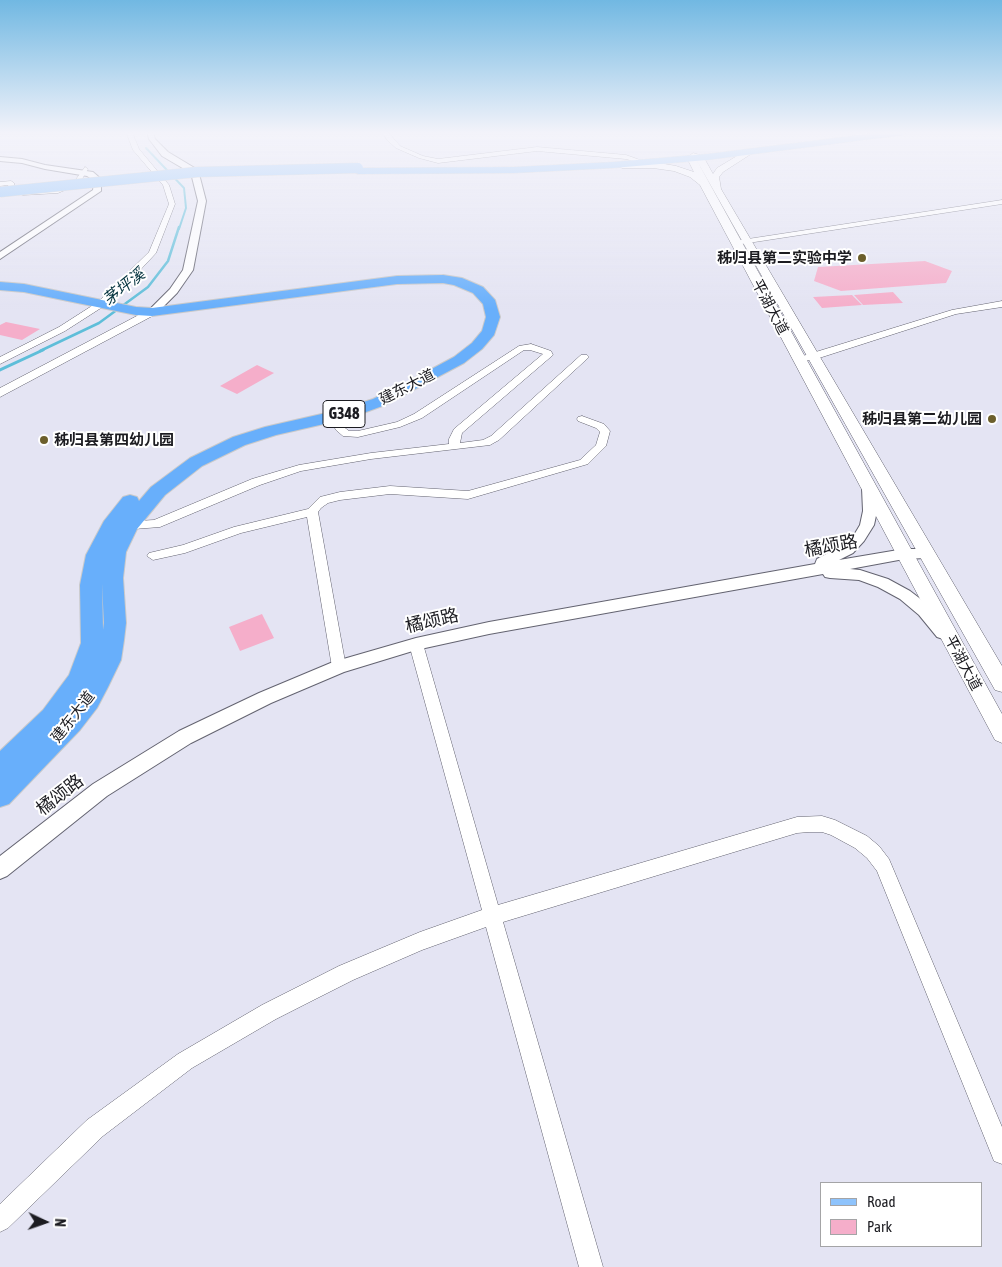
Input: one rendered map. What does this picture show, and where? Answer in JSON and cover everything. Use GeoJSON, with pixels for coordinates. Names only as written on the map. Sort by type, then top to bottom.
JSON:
{"type":"FeatureCollection","features":[{"type":"Feature","properties":{"kind":"highway","name":"建东大道"},"geometry":{"type":"LineString","coordinates":[[0,290],[140,314],[412,278],[443,279],[457,281],[473,288],[485,296],[492,310],[492,324],[484,339],[469,353],[394,395],[362,408],[252,426],[201,447],[172,465],[144,487],[111,526],[96,555],[92,570],[92,643],[79,679],[52,717],[0,768]]}},
{"type":"Feature","properties":{"kind":"highway","name":"建东大道"},"geometry":{"type":"LineString","coordinates":[[0,286],[17,287],[101,307]]}},
{"type":"Feature","properties":{"kind":"highway","name":"建东大道"},"geometry":{"type":"LineString","coordinates":[[0,795],[72,723],[100,680],[109,660],[114,640],[113,565],[116,552],[129,526],[158,491],[210,454],[255,435],[331,413]]}},
{"type":"Feature","properties":{"kind":"main road"},"geometry":{"type":"LineString","coordinates":[[0,193],[20,191]]}},
{"type":"Feature","properties":{"kind":"main road","name":"平湖大道"},"geometry":{"type":"LineString","coordinates":[[712,191],[806,358],[926,553],[1002,684]]}},
{"type":"Feature","properties":{"kind":"main road"},"geometry":{"type":"LineString","coordinates":[[0,392],[140,314]]}},
{"type":"Feature","properties":{"kind":"main road","name":"平湖大道"},"geometry":{"type":"LineString","coordinates":[[806,358],[869,488],[1002,734]]}},
{"type":"Feature","properties":{"kind":"street"},"geometry":{"type":"LineString","coordinates":[[16,191],[23,193],[56,191]]}},
{"type":"Feature","properties":{"kind":"street"},"geometry":{"type":"LineString","coordinates":[[0,256],[95,191]]}},
{"type":"Feature","properties":{"kind":"street"},"geometry":{"type":"LineString","coordinates":[[0,361],[101,307],[149,257],[172,208],[168,191]]}},
{"type":"Feature","properties":{"kind":"street"},"geometry":{"type":"LineString","coordinates":[[140,314],[174,291],[188,270],[192,258],[202,201],[200,191]]}},
{"type":"Feature","properties":{"kind":"street"},"geometry":{"type":"LineString","coordinates":[[741,242],[1002,202]]}},
{"type":"Feature","properties":{"kind":"street"},"geometry":{"type":"LineString","coordinates":[[806,358],[954,312],[1000,306]]}},
{"type":"Feature","properties":{"kind":"street"},"geometry":{"type":"LineString","coordinates":[[331,413],[341,430],[347,434],[358,434],[400,424],[418,416],[522,348],[531,347],[548,353],[548,355],[458,431],[454,439],[456,447]]}},
{"type":"Feature","properties":{"kind":"street"},"geometry":{"type":"LineString","coordinates":[[111,526],[147,526],[164,521],[256,482],[299,468],[371,456],[486,443],[496,438],[584,357]]}},
{"type":"Feature","properties":{"kind":"street"},"geometry":{"type":"LineString","coordinates":[[153,556],[185,549],[238,530],[312,512],[324,500],[390,490],[454,495],[482,492],[519,479],[584,462],[601,446],[605,431],[600,426],[582,419]]}},
{"type":"Feature","properties":{"kind":"street"},"geometry":{"type":"LineString","coordinates":[[790,574],[848,550],[867,525],[870,511],[869,488]]}},
{"type":"Feature","properties":{"kind":"street"},"geometry":{"type":"LineString","coordinates":[[312,512],[339,668]]}},
{"type":"Feature","properties":{"kind":"street","name":"橘颂路"},"geometry":{"type":"LineString","coordinates":[[0,869],[100,790],[185,737],[265,698],[339,668],[416,644],[489,628],[904,554],[926,553]]}},
{"type":"Feature","properties":{"kind":"street"},"geometry":{"type":"LineString","coordinates":[[790,574],[838,573],[860,575],[883,583],[905,595],[925,611],[958,654]]}},
{"type":"Feature","properties":{"kind":"street"},"geometry":{"type":"LineString","coordinates":[[416,644],[592,1267]]}},
{"type":"Feature","properties":{"kind":"street"},"geometry":{"type":"LineString","coordinates":[[0,1220],[95,1128],[185,1061],[269,1012],[346,973],[420,940],[492,916],[796,824],[822,824],[835,828],[861,842],[873,852],[887,872],[1002,1153]]}},
{"type":"Feature","properties":{"kind":"green space"},"geometry":{"type":"Polygon","coordinates":[[[925,261],[952,271],[946,283],[841,291],[814,281],[818,267],[925,261]]]}},
{"type":"Feature","properties":{"kind":"green space"},"geometry":{"type":"Polygon","coordinates":[[[893,292],[903,303],[863,305],[854,295],[893,292]]]}},
{"type":"Feature","properties":{"kind":"green space"},"geometry":{"type":"Polygon","coordinates":[[[852,295],[862,305],[822,308],[813,297],[852,295]]]}},
{"type":"Feature","properties":{"kind":"green space"},"geometry":{"type":"Polygon","coordinates":[[[6,322],[40,329],[22,340],[0,335],[0,325],[6,322]]]}},
{"type":"Feature","properties":{"kind":"green space"},"geometry":{"type":"Polygon","coordinates":[[[257,365],[274,373],[237,394],[220,386],[257,365]]]}},
{"type":"Feature","properties":{"kind":"green space"},"geometry":{"type":"Polygon","coordinates":[[[262,614],[274,638],[240,651],[229,627],[262,614]]]}},
{"type":"Feature","properties":{"kind":"waterway","name":"茅坪溪"},"geometry":{"type":"LineString","coordinates":[[179,229],[186,208],[184,191]]}},
{"type":"Feature","properties":{"kind":"waterway","name":"茅坪溪"},"geometry":{"type":"LineString","coordinates":[[40,351],[99,323],[148,287],[168,261],[179,227]]}},
{"type":"Feature","properties":{"kind":"waterway","name":"茅坪溪"},"geometry":{"type":"LineString","coordinates":[[0,370],[43,350]]}},
{"type":"Feature","properties":{"kind":"place","name":"秭归县第二实验中学"},"geometry":{"type":"Point","coordinates":[862,258]}},
{"type":"Feature","properties":{"kind":"place","name":"秭归县第二幼儿园"},"geometry":{"type":"Point","coordinates":[992,419]}},
{"type":"Feature","properties":{"kind":"place","name":"秭归县第四幼儿园"},"geometry":{"type":"Point","coordinates":[44,440]}}]}
